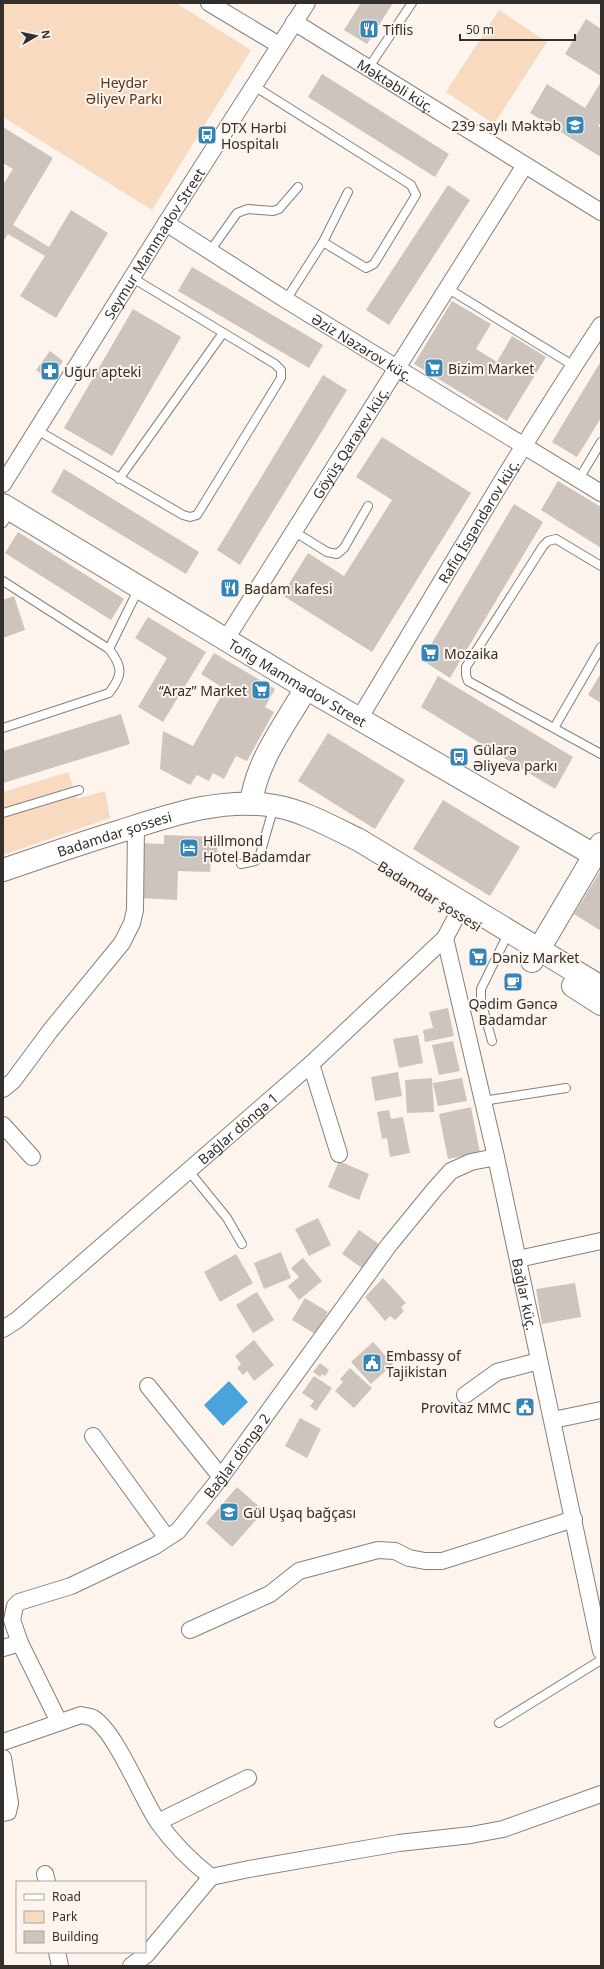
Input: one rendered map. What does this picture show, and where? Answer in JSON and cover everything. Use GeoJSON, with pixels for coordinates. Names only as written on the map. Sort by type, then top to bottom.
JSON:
{"type":"FeatureCollection","features":[{"type":"Feature","properties":{"kind":"main road","name":"Tofig Mammadov Street"},"geometry":{"type":"LineString","coordinates":[[6,513],[139,588],[359,719],[598,850]]}},
{"type":"Feature","properties":{"kind":"main road"},"geometry":{"type":"LineString","coordinates":[[251,803],[253,787],[262,763],[306,688]]}},
{"type":"Feature","properties":{"kind":"main road","name":"Badamdar şossesi"},"geometry":{"type":"LineString","coordinates":[[3,870],[136,826],[208,806],[230,803],[251,803],[276,806],[295,811],[329,825],[359,840],[461,909],[504,942],[536,955],[601,987]]}},
{"type":"Feature","properties":{"kind":"main road","name":"Badamdar şossesi"},"geometry":{"type":"LineString","coordinates":[[251,803],[272,813],[324,832],[355,848],[461,909],[536,955],[601,1004]]}},
{"type":"Feature","properties":{"kind":"main road"},"geometry":{"type":"LineString","coordinates":[[536,955],[598,850]]}},
{"type":"Feature","properties":{"kind":"street"},"geometry":{"type":"LineString","coordinates":[[209,3],[279,45]]}},
{"type":"Feature","properties":{"kind":"street","name":"Seymur Mammadov Street"},"geometry":{"type":"LineString","coordinates":[[3,484],[306,3]]}},
{"type":"Feature","properties":{"kind":"street","name":"Məktəbli küç."},"geometry":{"type":"LineString","coordinates":[[294,22],[369,67],[601,212]]}},
{"type":"Feature","properties":{"kind":"street","name":"Göyüş Qarayev küç."},"geometry":{"type":"LineString","coordinates":[[226,639],[525,165]]}},
{"type":"Feature","properties":{"kind":"street","name":"Əziz Nəzərov küç."},"geometry":{"type":"LineString","coordinates":[[166,223],[286,300],[601,493]]}},
{"type":"Feature","properties":{"kind":"street","name":"Rafiq İsgəndərov küç."},"geometry":{"type":"LineString","coordinates":[[359,719],[467,542],[523,445],[601,325]]}},
{"type":"Feature","properties":{"kind":"street"},"geometry":{"type":"LineString","coordinates":[[3,1089],[14,1081],[50,1031],[122,943],[132,923],[135,910],[136,826]]}},
{"type":"Feature","properties":{"kind":"street","name":"Bağlar döngə 1"},"geometry":{"type":"LineString","coordinates":[[3,1329],[17,1320],[311,1064],[445,938],[461,909]]}},
{"type":"Feature","properties":{"kind":"street","name":"Bağlar küç."},"geometry":{"type":"LineString","coordinates":[[445,938],[496,1157],[574,1519],[595,1595],[601,1651]]}},
{"type":"Feature","properties":{"kind":"street"},"geometry":{"type":"LineString","coordinates":[[311,1064],[339,1154]]}},
{"type":"Feature","properties":{"kind":"street"},"geometry":{"type":"LineString","coordinates":[[3,1126],[32,1157]]}},
{"type":"Feature","properties":{"kind":"street","name":"Bağlar döngə 2"},"geometry":{"type":"LineString","coordinates":[[59,1722],[20,1644],[12,1620],[15,1606],[19,1602],[70,1586],[168,1538],[178,1531],[221,1477],[389,1245],[434,1190],[451,1171],[471,1162],[496,1157]]}},
{"type":"Feature","properties":{"kind":"street"},"geometry":{"type":"LineString","coordinates":[[518,1259],[601,1241]]}},
{"type":"Feature","properties":{"kind":"street"},"geometry":{"type":"LineString","coordinates":[[465,1395],[497,1372],[539,1361]]}},
{"type":"Feature","properties":{"kind":"street"},"geometry":{"type":"LineString","coordinates":[[148,1386],[221,1477]]}},
{"type":"Feature","properties":{"kind":"street"},"geometry":{"type":"LineString","coordinates":[[553,1420],[601,1410]]}},
{"type":"Feature","properties":{"kind":"street"},"geometry":{"type":"LineString","coordinates":[[93,1436],[168,1538]]}},
{"type":"Feature","properties":{"kind":"street"},"geometry":{"type":"LineString","coordinates":[[190,1630],[270,1594],[299,1571],[378,1550],[395,1551],[409,1558],[425,1561],[442,1561],[574,1519]]}},
{"type":"Feature","properties":{"kind":"street"},"geometry":{"type":"LineString","coordinates":[[3,1648],[20,1644]]}},
{"type":"Feature","properties":{"kind":"street"},"geometry":{"type":"LineString","coordinates":[[3,1742],[81,1715],[92,1718],[103,1728],[115,1745],[158,1822],[195,1864],[211,1877]]}},
{"type":"Feature","properties":{"kind":"street"},"geometry":{"type":"LineString","coordinates":[[3,1758],[10,1803],[8,1812],[3,1813]]}},
{"type":"Feature","properties":{"kind":"street"},"geometry":{"type":"LineString","coordinates":[[158,1822],[248,1778]]}},
{"type":"Feature","properties":{"kind":"street"},"geometry":{"type":"LineString","coordinates":[[131,1966],[147,1954],[211,1877],[248,1869],[392,1845],[471,1836],[497,1830],[601,1794]]}},
{"type":"Feature","properties":{"kind":"street"},"geometry":{"type":"LineString","coordinates":[[58,1953],[60,1966]]}},
{"type":"Feature","properties":{"kind":"lane"},"geometry":{"type":"LineString","coordinates":[[369,67],[412,3]]}},
{"type":"Feature","properties":{"kind":"lane"},"geometry":{"type":"LineString","coordinates":[[254,86],[411,185],[416,195],[374,264],[366,268],[323,242]]}},
{"type":"Feature","properties":{"kind":"lane"},"geometry":{"type":"LineString","coordinates":[[210,251],[236,213],[248,209],[273,211],[279,208],[298,187]]}},
{"type":"Feature","properties":{"kind":"lane"},"geometry":{"type":"LineString","coordinates":[[286,300],[323,242],[348,192]]}},
{"type":"Feature","properties":{"kind":"lane"},"geometry":{"type":"LineString","coordinates":[[37,430],[183,515],[190,517],[197,515],[281,378],[281,370],[275,364],[132,277]]}},
{"type":"Feature","properties":{"kind":"lane"},"geometry":{"type":"LineString","coordinates":[[447,288],[574,366]]}},
{"type":"Feature","properties":{"kind":"lane"},"geometry":{"type":"LineString","coordinates":[[119,479],[223,333]]}},
{"type":"Feature","properties":{"kind":"lane"},"geometry":{"type":"LineString","coordinates":[[579,479],[601,442]]}},
{"type":"Feature","properties":{"kind":"lane"},"geometry":{"type":"LineString","coordinates":[[294,532],[327,552],[337,554],[344,548],[368,506]]}},
{"type":"Feature","properties":{"kind":"lane"},"geometry":{"type":"LineString","coordinates":[[601,566],[556,539],[548,541],[543,546],[466,667],[468,681],[601,754]]}},
{"type":"Feature","properties":{"kind":"lane"},"geometry":{"type":"LineString","coordinates":[[3,581],[109,649],[117,659],[120,669],[119,680],[109,693],[3,728]]}},
{"type":"Feature","properties":{"kind":"lane"},"geometry":{"type":"LineString","coordinates":[[109,649],[139,588]]}},
{"type":"Feature","properties":{"kind":"lane"},"geometry":{"type":"LineString","coordinates":[[554,728],[601,647]]}},
{"type":"Feature","properties":{"kind":"lane"},"geometry":{"type":"LineString","coordinates":[[3,813],[79,790]]}},
{"type":"Feature","properties":{"kind":"lane"},"geometry":{"type":"LineString","coordinates":[[242,864],[255,861],[259,858],[272,813]]}},
{"type":"Feature","properties":{"kind":"lane"},"geometry":{"type":"LineString","coordinates":[[492,1042],[481,1001],[481,989],[504,942]]}},
{"type":"Feature","properties":{"kind":"lane"},"geometry":{"type":"LineString","coordinates":[[483,1101],[566,1088]]}},
{"type":"Feature","properties":{"kind":"lane"},"geometry":{"type":"LineString","coordinates":[[188,1170],[227,1218],[242,1244]]}},
{"type":"Feature","properties":{"kind":"lane"},"geometry":{"type":"LineString","coordinates":[[499,1723],[601,1660]]}},
{"type":"Feature","properties":{"kind":"green space","name":"Heydər Əliyev Parkı"},"geometry":{"type":"Polygon","coordinates":[[[6,3],[176,3],[251,50],[152,210],[3,117],[3,8],[6,3]]]}},
{"type":"Feature","properties":{"kind":"green space"},"geometry":{"type":"Polygon","coordinates":[[[499,10],[547,42],[494,124],[446,92],[499,10]]]}},
{"type":"Feature","properties":{"kind":"green space"},"geometry":{"type":"Polygon","coordinates":[[[68,772],[77,799],[105,791],[110,818],[3,855],[3,792],[68,772]]]}},
{"type":"Feature","properties":{"kind":"water"},"geometry":{"type":"Polygon","coordinates":[[[229,1381],[248,1402],[223,1426],[204,1405],[229,1381]]]}},
{"type":"Feature","properties":{"kind":"building"},"geometry":{"type":"Polygon","coordinates":[[[361,3],[393,3],[367,44],[344,30],[361,3]]]}},
{"type":"Feature","properties":{"kind":"building"},"geometry":{"type":"Polygon","coordinates":[[[586,19],[601,29],[601,76],[565,54],[586,19]]]}},
{"type":"Feature","properties":{"kind":"building"},"geometry":{"type":"Polygon","coordinates":[[[322,74],[449,154],[435,177],[308,97],[322,74]]]}},
{"type":"Feature","properties":{"kind":"building"},"geometry":{"type":"Polygon","coordinates":[[[601,82],[601,122],[598,126],[601,128],[601,157],[530,113],[547,84],[585,108],[601,82]]]}},
{"type":"Feature","properties":{"kind":"building"},"geometry":{"type":"Polygon","coordinates":[[[3,127],[53,158],[13,225],[49,247],[71,210],[108,233],[56,318],[20,296],[45,256],[8,234],[3,242],[3,185],[13,169],[3,163],[3,127]]]}},
{"type":"Feature","properties":{"kind":"building"},"geometry":{"type":"Polygon","coordinates":[[[448,185],[470,200],[389,325],[366,310],[448,185]]]}},
{"type":"Feature","properties":{"kind":"building"},"geometry":{"type":"Polygon","coordinates":[[[192,267],[323,345],[309,368],[178,291],[192,267]]]}},
{"type":"Feature","properties":{"kind":"building"},"geometry":{"type":"Polygon","coordinates":[[[452,301],[491,324],[476,349],[497,362],[512,336],[546,357],[507,421],[414,364],[452,301]]]}},
{"type":"Feature","properties":{"kind":"building"},"geometry":{"type":"Polygon","coordinates":[[[133,309],[181,337],[112,456],[64,428],[133,309]]]}},
{"type":"Feature","properties":{"kind":"building"},"geometry":{"type":"Polygon","coordinates":[[[50,351],[63,361],[50,380],[36,370],[50,351]]]}},
{"type":"Feature","properties":{"kind":"building"},"geometry":{"type":"Polygon","coordinates":[[[601,361],[601,418],[577,457],[552,442],[601,361]]]}},
{"type":"Feature","properties":{"kind":"building"},"geometry":{"type":"Polygon","coordinates":[[[323,375],[347,390],[240,565],[217,550],[323,375]]]}},
{"type":"Feature","properties":{"kind":"building"},"geometry":{"type":"Polygon","coordinates":[[[382,437],[471,493],[372,652],[282,595],[308,553],[344,576],[392,500],[356,477],[382,437]]]}},
{"type":"Feature","properties":{"kind":"building"},"geometry":{"type":"Polygon","coordinates":[[[64,469],[199,552],[186,574],[51,492],[64,469]]]}},
{"type":"Feature","properties":{"kind":"building"},"geometry":{"type":"Polygon","coordinates":[[[558,481],[601,507],[601,548],[541,510],[558,481]]]}},
{"type":"Feature","properties":{"kind":"building"},"geometry":{"type":"Polygon","coordinates":[[[514,504],[543,522],[450,678],[422,660],[514,504]]]}},
{"type":"Feature","properties":{"kind":"building"},"geometry":{"type":"Polygon","coordinates":[[[18,532],[124,599],[111,620],[5,553],[18,532]]]}},
{"type":"Feature","properties":{"kind":"building"},"geometry":{"type":"Polygon","coordinates":[[[14,596],[25,630],[3,638],[3,600],[14,596]]]}},
{"type":"Feature","properties":{"kind":"building"},"geometry":{"type":"Polygon","coordinates":[[[148,617],[206,652],[163,722],[138,707],[167,658],[135,638],[148,617]]]}},
{"type":"Feature","properties":{"kind":"building"},"geometry":{"type":"Polygon","coordinates":[[[214,653],[275,689],[265,707],[274,712],[247,761],[236,756],[224,779],[213,773],[209,781],[197,775],[190,785],[160,769],[163,731],[193,746],[225,689],[201,674],[214,653]]]}},
{"type":"Feature","properties":{"kind":"building"},"geometry":{"type":"Polygon","coordinates":[[[601,673],[601,703],[588,695],[601,673]]]}},
{"type":"Feature","properties":{"kind":"building"},"geometry":{"type":"Polygon","coordinates":[[[438,676],[573,757],[555,789],[421,707],[438,676]]]}},
{"type":"Feature","properties":{"kind":"building"},"geometry":{"type":"Polygon","coordinates":[[[121,714],[130,744],[3,783],[3,751],[121,714]]]}},
{"type":"Feature","properties":{"kind":"building"},"geometry":{"type":"Polygon","coordinates":[[[328,733],[405,780],[375,829],[298,781],[328,733]]]}},
{"type":"Feature","properties":{"kind":"building"},"geometry":{"type":"Polygon","coordinates":[[[443,800],[520,847],[490,896],[413,849],[443,800]]]}},
{"type":"Feature","properties":{"kind":"building"},"geometry":{"type":"Polygon","coordinates":[[[164,835],[218,837],[217,857],[211,856],[210,872],[178,871],[177,900],[139,898],[141,843],[164,844],[164,835]]]}},
{"type":"Feature","properties":{"kind":"building"},"geometry":{"type":"Polygon","coordinates":[[[601,870],[601,931],[574,914],[601,870]]]}},
{"type":"Feature","properties":{"kind":"building"},"geometry":{"type":"Polygon","coordinates":[[[448,1008],[454,1036],[425,1042],[423,1030],[433,1028],[429,1012],[448,1008]]]}},
{"type":"Feature","properties":{"kind":"building"},"geometry":{"type":"Polygon","coordinates":[[[418,1035],[423,1063],[399,1068],[393,1039],[418,1035]]]}},
{"type":"Feature","properties":{"kind":"building"},"geometry":{"type":"Polygon","coordinates":[[[453,1041],[460,1071],[439,1075],[432,1045],[453,1041]]]}},
{"type":"Feature","properties":{"kind":"building"},"geometry":{"type":"Polygon","coordinates":[[[398,1072],[402,1096],[375,1101],[371,1077],[398,1072]]]}},
{"type":"Feature","properties":{"kind":"building"},"geometry":{"type":"Polygon","coordinates":[[[432,1078],[434,1112],[407,1113],[405,1080],[432,1078]]]}},
{"type":"Feature","properties":{"kind":"building"},"geometry":{"type":"Polygon","coordinates":[[[462,1078],[467,1101],[438,1106],[433,1083],[462,1078]]]}},
{"type":"Feature","properties":{"kind":"building"},"geometry":{"type":"Polygon","coordinates":[[[471,1107],[480,1153],[448,1159],[439,1114],[471,1107]]]}},
{"type":"Feature","properties":{"kind":"building"},"geometry":{"type":"Polygon","coordinates":[[[389,1110],[391,1119],[403,1117],[410,1153],[390,1157],[387,1138],[382,1139],[377,1112],[389,1110]]]}},
{"type":"Feature","properties":{"kind":"building"},"geometry":{"type":"Polygon","coordinates":[[[339,1161],[369,1174],[359,1200],[328,1187],[339,1161]]]}},
{"type":"Feature","properties":{"kind":"building"},"geometry":{"type":"Polygon","coordinates":[[[318,1218],[331,1245],[309,1256],[295,1229],[318,1218]]]}},
{"type":"Feature","properties":{"kind":"building"},"geometry":{"type":"Polygon","coordinates":[[[359,1230],[379,1244],[362,1268],[342,1254],[359,1230]]]}},
{"type":"Feature","properties":{"kind":"building"},"geometry":{"type":"Polygon","coordinates":[[[281,1252],[291,1278],[264,1289],[254,1263],[281,1252]]]}},
{"type":"Feature","properties":{"kind":"building"},"geometry":{"type":"Polygon","coordinates":[[[236,1254],[253,1283],[220,1302],[204,1272],[236,1254]]]}},
{"type":"Feature","properties":{"kind":"building"},"geometry":{"type":"Polygon","coordinates":[[[303,1258],[322,1281],[299,1300],[288,1286],[299,1277],[291,1268],[303,1258]]]}},
{"type":"Feature","properties":{"kind":"building"},"geometry":{"type":"Polygon","coordinates":[[[383,1278],[406,1303],[401,1307],[404,1311],[395,1320],[390,1316],[385,1321],[365,1297],[383,1278]]]}},
{"type":"Feature","properties":{"kind":"building"},"geometry":{"type":"Polygon","coordinates":[[[575,1283],[581,1317],[542,1324],[536,1289],[575,1283]]]}},
{"type":"Feature","properties":{"kind":"building"},"geometry":{"type":"Polygon","coordinates":[[[257,1292],[274,1320],[253,1333],[236,1305],[257,1292]]]}},
{"type":"Feature","properties":{"kind":"building"},"geometry":{"type":"Polygon","coordinates":[[[305,1298],[328,1312],[315,1334],[292,1320],[305,1298]]]}},
{"type":"Feature","properties":{"kind":"building"},"geometry":{"type":"Polygon","coordinates":[[[254,1340],[274,1365],[254,1381],[247,1371],[243,1375],[237,1368],[241,1364],[235,1356],[254,1340]]]}},
{"type":"Feature","properties":{"kind":"building","name":"Embassy of Tajikistan"},"geometry":{"type":"Polygon","coordinates":[[[373,1342],[393,1364],[371,1384],[351,1362],[373,1342]]]}},
{"type":"Feature","properties":{"kind":"building"},"geometry":{"type":"Polygon","coordinates":[[[320,1363],[329,1370],[325,1376],[322,1374],[320,1377],[313,1372],[320,1363]]]}},
{"type":"Feature","properties":{"kind":"building"},"geometry":{"type":"Polygon","coordinates":[[[350,1368],[372,1388],[354,1408],[335,1391],[343,1382],[340,1379],[350,1368]]]}},
{"type":"Feature","properties":{"kind":"building"},"geometry":{"type":"Polygon","coordinates":[[[314,1376],[332,1388],[316,1411],[310,1406],[314,1401],[302,1393],[314,1376]]]}},
{"type":"Feature","properties":{"kind":"building"},"geometry":{"type":"Polygon","coordinates":[[[300,1418],[321,1429],[307,1458],[285,1446],[300,1418]]]}},
{"type":"Feature","properties":{"kind":"building"},"geometry":{"type":"Polygon","coordinates":[[[237,1487],[264,1511],[232,1547],[206,1523],[237,1487]]]}},
{"type":"Feature","properties":{"kind":"place","name":"Tiflis"},"geometry":{"type":"Point","coordinates":[369,29]}},
{"type":"Feature","properties":{"kind":"place","name":"239 saylı Məktəb"},"geometry":{"type":"Point","coordinates":[575,125]}},
{"type":"Feature","properties":{"kind":"place","name":"DTX Hərbi Hospitalı"},"geometry":{"type":"Point","coordinates":[207,135]}},
{"type":"Feature","properties":{"kind":"place","name":"Bizim Market"},"geometry":{"type":"Point","coordinates":[434,368]}},
{"type":"Feature","properties":{"kind":"place","name":"Uğur apteki"},"geometry":{"type":"Point","coordinates":[50,371]}},
{"type":"Feature","properties":{"kind":"place","name":"Badam kafesi"},"geometry":{"type":"Point","coordinates":[230,588]}},
{"type":"Feature","properties":{"kind":"place","name":"Mozaika"},"geometry":{"type":"Point","coordinates":[430,653]}},
{"type":"Feature","properties":{"kind":"place","name":"“Araz” Market"},"geometry":{"type":"Point","coordinates":[261,690]}},
{"type":"Feature","properties":{"kind":"place","name":"Gülarə Əliyeva parkı"},"geometry":{"type":"Point","coordinates":[459,757]}},
{"type":"Feature","properties":{"kind":"place","name":"Hillmond Hotel Badamdar"},"geometry":{"type":"Point","coordinates":[189,848]}},
{"type":"Feature","properties":{"kind":"place","name":"Dəniz Market"},"geometry":{"type":"Point","coordinates":[478,957]}},
{"type":"Feature","properties":{"kind":"place","name":"Qədim Gəncə Badamdar"},"geometry":{"type":"Point","coordinates":[513,982]}},
{"type":"Feature","properties":{"kind":"place","name":"Embassy of Tajikistan"},"geometry":{"type":"Point","coordinates":[372,1363]}},
{"type":"Feature","properties":{"kind":"place","name":"Provitaz MMC"},"geometry":{"type":"Point","coordinates":[525,1407]}},
{"type":"Feature","properties":{"kind":"place","name":"Gül Uşaq bağçası"},"geometry":{"type":"Point","coordinates":[229,1512]}}]}
